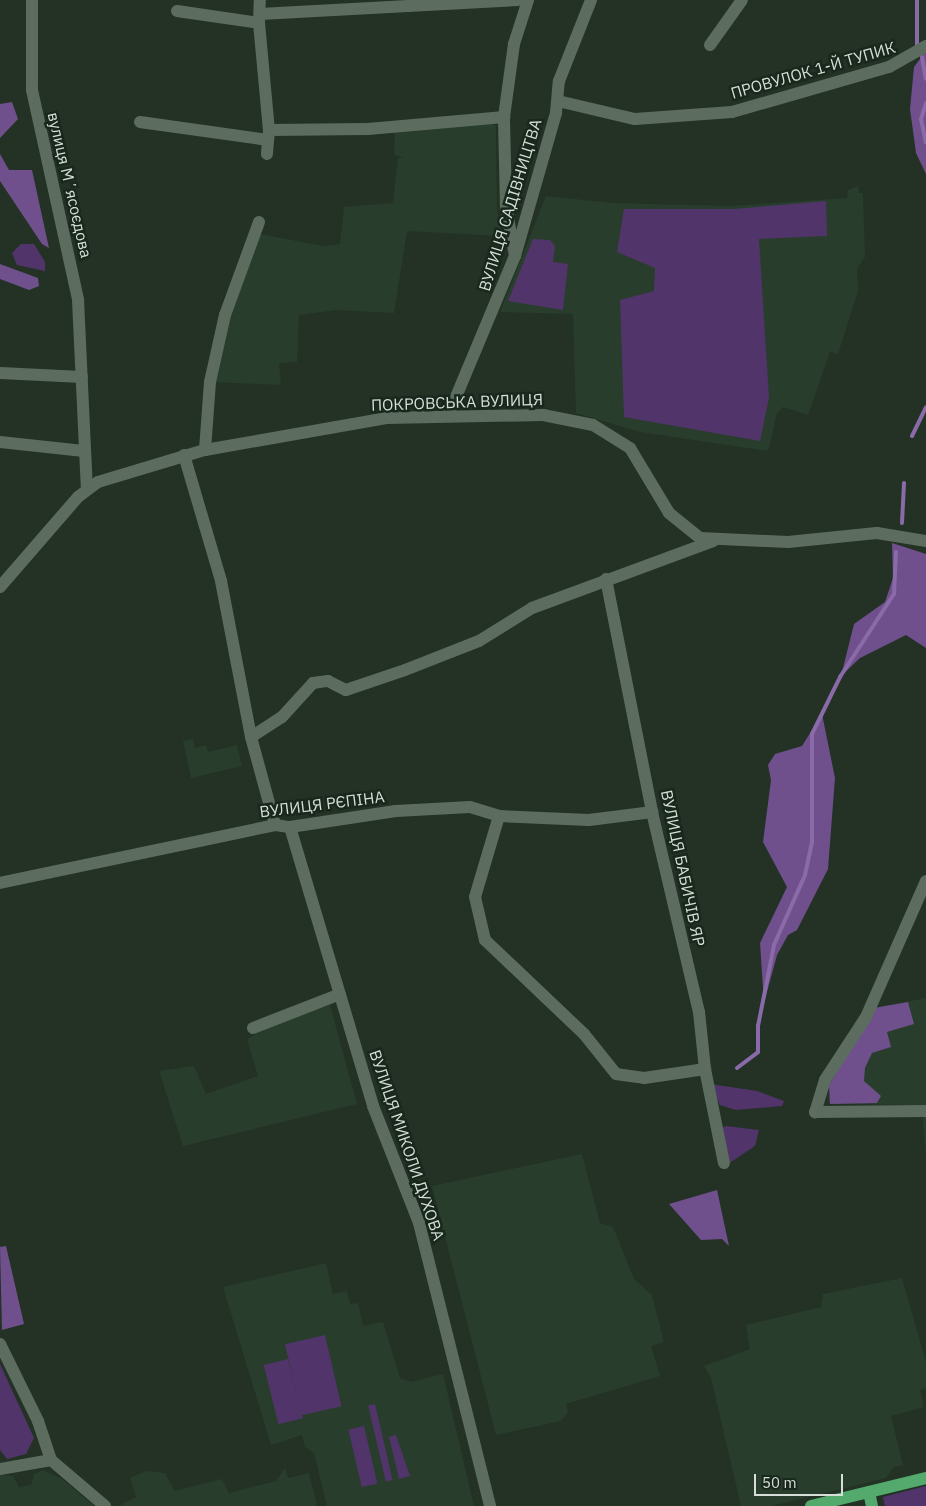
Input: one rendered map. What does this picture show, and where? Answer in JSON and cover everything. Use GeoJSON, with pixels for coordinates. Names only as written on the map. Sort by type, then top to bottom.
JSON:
{"type":"FeatureCollection","features":[{"type":"Feature","properties":{"kind":"main road"},"geometry":{"type":"LineString","coordinates":[[811,1506],[926,1478]]}},
{"type":"Feature","properties":{"kind":"main road"},"geometry":{"type":"LineString","coordinates":[[869,1492],[872,1506]]}},
{"type":"Feature","properties":{"kind":"street","name":"вулиця Мʼясоєдова"},"geometry":{"type":"LineString","coordinates":[[32,0],[32,90],[78,300],[87,488]]}},
{"type":"Feature","properties":{"kind":"street"},"geometry":{"type":"LineString","coordinates":[[260,0],[269,135],[266,154]]}},
{"type":"Feature","properties":{"kind":"street"},"geometry":{"type":"LineString","coordinates":[[177,11],[260,19],[518,0]]}},
{"type":"Feature","properties":{"kind":"street"},"geometry":{"type":"LineString","coordinates":[[515,256],[506,207],[504,117],[514,44],[528,0]]}},
{"type":"Feature","properties":{"kind":"street","name":"ВУЛИЦЯ САДІВНИЦТВА"},"geometry":{"type":"LineString","coordinates":[[448,416],[515,256],[558,101],[562,73],[591,0]]}},
{"type":"Feature","properties":{"kind":"street"},"geometry":{"type":"LineString","coordinates":[[710,45],[742,0]]}},
{"type":"Feature","properties":{"kind":"street","name":"ПРОВУЛОК 1-Й ТУПИК"},"geometry":{"type":"LineString","coordinates":[[558,101],[635,119],[732,112],[889,67],[926,46]]}},
{"type":"Feature","properties":{"kind":"street"},"geometry":{"type":"LineString","coordinates":[[140,122],[269,135],[368,129],[504,117]]}},
{"type":"Feature","properties":{"kind":"street"},"geometry":{"type":"LineString","coordinates":[[205,450],[210,382],[225,315],[259,222]]}},
{"type":"Feature","properties":{"kind":"street"},"geometry":{"type":"LineString","coordinates":[[0,373],[82,377]]}},
{"type":"Feature","properties":{"kind":"street","name":"ПОКРОВСЬКА ВУЛИЦЯ"},"geometry":{"type":"LineString","coordinates":[[0,587],[87,488],[135,468],[205,450],[360,422],[448,416],[560,416],[604,430],[636,454],[679,525],[713,541],[788,542],[877,533],[926,541]]}},
{"type":"Feature","properties":{"kind":"street"},"geometry":{"type":"LineString","coordinates":[[0,442],[84,451]]}},
{"type":"Feature","properties":{"kind":"street"},"geometry":{"type":"LineString","coordinates":[[184,455],[221,581],[251,737],[274,825]]}},
{"type":"Feature","properties":{"kind":"street"},"geometry":{"type":"LineString","coordinates":[[251,737],[282,717],[313,683],[328,681],[346,690],[431,661],[479,641],[532,608],[606,579],[713,541]]}},
{"type":"Feature","properties":{"kind":"street","name":"ВУЛИЦЯ БАБИЧІВ ЯР"},"geometry":{"type":"LineString","coordinates":[[606,579],[652,812],[699,1012],[705,1068],[724,1163]]}},
{"type":"Feature","properties":{"kind":"street","name":"ВУЛИЦЯ РЄПІНА"},"geometry":{"type":"LineString","coordinates":[[0,883],[274,825],[290,827],[430,808],[470,807],[499,816],[589,820],[652,812]]}},
{"type":"Feature","properties":{"kind":"street"},"geometry":{"type":"LineString","coordinates":[[499,816],[475,897],[485,940],[584,1034],[616,1074],[644,1078],[705,1068]]}},
{"type":"Feature","properties":{"kind":"street","name":"ВУЛИЦЯ МИКОЛИ ДУХОВА"},"geometry":{"type":"LineString","coordinates":[[290,827],[373,1106],[419,1223],[490,1506]]}},
{"type":"Feature","properties":{"kind":"street"},"geometry":{"type":"LineString","coordinates":[[926,881],[866,1017],[825,1080],[815,1112],[926,1110]]}},
{"type":"Feature","properties":{"kind":"street"},"geometry":{"type":"LineString","coordinates":[[253,1028],[340,994]]}},
{"type":"Feature","properties":{"kind":"street"},"geometry":{"type":"LineString","coordinates":[[0,1344],[38,1421],[51,1460],[105,1506]]}},
{"type":"Feature","properties":{"kind":"street"},"geometry":{"type":"LineString","coordinates":[[0,1469],[51,1460]]}},
{"type":"Feature","properties":{"kind":"shaded area"},"geometry":{"type":"Polygon","coordinates":[[[926,51],[926,174],[916,153],[910,109],[914,67],[926,51]]]}},
{"type":"Feature","properties":{"kind":"shaded area"},"geometry":{"type":"Polygon","coordinates":[[[12,102],[18,119],[0,138],[0,104],[12,102]]]}},
{"type":"Feature","properties":{"kind":"shaded area"},"geometry":{"type":"Polygon","coordinates":[[[489,122],[496,126],[497,211],[502,236],[407,231],[394,313],[337,310],[299,315],[297,362],[279,363],[281,385],[214,382],[229,316],[260,234],[323,246],[340,244],[344,207],[393,203],[398,158],[403,158],[394,154],[395,131],[489,122]]]}},
{"type":"Feature","properties":{"kind":"shaded area"},"geometry":{"type":"Polygon","coordinates":[[[0,154],[9,170],[32,170],[49,248],[42,244],[0,181],[0,154]]]}},
{"type":"Feature","properties":{"kind":"shaded area"},"geometry":{"type":"Polygon","coordinates":[[[858,186],[859,193],[863,193],[865,257],[857,269],[858,291],[838,354],[830,352],[808,415],[783,407],[777,413],[768,451],[640,432],[576,413],[573,314],[500,312],[546,196],[612,203],[731,206],[847,198],[848,190],[858,186]]]}},
{"type":"Feature","properties":{"kind":"shaded area"},"geometry":{"type":"Polygon","coordinates":[[[826,201],[827,236],[759,239],[769,398],[760,441],[624,417],[620,300],[654,291],[655,268],[617,252],[624,209],[734,209],[826,201]]]}},
{"type":"Feature","properties":{"kind":"shaded area"},"geometry":{"type":"Polygon","coordinates":[[[533,239],[550,240],[555,246],[553,262],[568,264],[563,310],[508,301],[533,239]]]}},
{"type":"Feature","properties":{"kind":"shaded area"},"geometry":{"type":"Polygon","coordinates":[[[21,244],[34,244],[45,262],[45,271],[17,265],[12,253],[21,244]]]}},
{"type":"Feature","properties":{"kind":"shaded area"},"geometry":{"type":"Polygon","coordinates":[[[0,264],[38,278],[39,286],[29,290],[0,279],[0,264]]]}},
{"type":"Feature","properties":{"kind":"shaded area"},"geometry":{"type":"Polygon","coordinates":[[[892,543],[926,554],[926,648],[906,635],[860,658],[841,676],[854,624],[885,602],[893,578],[892,543]]]}},
{"type":"Feature","properties":{"kind":"shaded area"},"geometry":{"type":"Polygon","coordinates":[[[822,714],[835,778],[828,869],[797,930],[788,935],[777,955],[764,1003],[760,943],[787,887],[763,842],[771,780],[768,765],[775,754],[802,746],[822,714]]]}},
{"type":"Feature","properties":{"kind":"shaded area"},"geometry":{"type":"Polygon","coordinates":[[[193,739],[195,748],[206,745],[208,752],[237,745],[242,766],[191,778],[183,741],[193,739]]]}},
{"type":"Feature","properties":{"kind":"shaded area"},"geometry":{"type":"Polygon","coordinates":[[[926,998],[926,1154],[922,1113],[912,1105],[830,1104],[828,1098],[874,1008],[926,998]]]}},
{"type":"Feature","properties":{"kind":"shaded area"},"geometry":{"type":"Polygon","coordinates":[[[908,1002],[914,1024],[887,1032],[891,1047],[872,1053],[865,1068],[864,1081],[881,1096],[877,1103],[830,1104],[829,1085],[874,1008],[908,1002]]]}},
{"type":"Feature","properties":{"kind":"shaded area"},"geometry":{"type":"Polygon","coordinates":[[[330,1005],[357,1104],[183,1146],[159,1071],[194,1066],[206,1094],[258,1076],[247,1039],[255,1035],[254,1031],[330,1005]]]}},
{"type":"Feature","properties":{"kind":"shaded area"},"geometry":{"type":"Polygon","coordinates":[[[710,1084],[757,1091],[784,1101],[782,1106],[736,1110],[720,1105],[710,1084]]]}},
{"type":"Feature","properties":{"kind":"shaded area"},"geometry":{"type":"Polygon","coordinates":[[[726,1126],[759,1130],[755,1146],[728,1164],[722,1128],[726,1126]]]}},
{"type":"Feature","properties":{"kind":"shaded area"},"geometry":{"type":"Polygon","coordinates":[[[582,1154],[600,1223],[613,1227],[634,1279],[652,1295],[664,1342],[651,1346],[660,1376],[566,1404],[568,1413],[560,1421],[496,1435],[432,1186],[582,1154]]]}},
{"type":"Feature","properties":{"kind":"shaded area"},"geometry":{"type":"Polygon","coordinates":[[[717,1190],[729,1246],[722,1239],[701,1240],[669,1204],[717,1190]]]}},
{"type":"Feature","properties":{"kind":"shaded area"},"geometry":{"type":"Polygon","coordinates":[[[6,1246],[24,1324],[2,1330],[0,1247],[6,1246]]]}},
{"type":"Feature","properties":{"kind":"shaded area"},"geometry":{"type":"Polygon","coordinates":[[[326,1263],[333,1294],[347,1291],[350,1304],[358,1303],[363,1326],[383,1322],[400,1378],[411,1382],[443,1374],[474,1506],[327,1506],[314,1453],[305,1447],[302,1435],[271,1445],[223,1287],[326,1263]]]}},
{"type":"Feature","properties":{"kind":"shaded area"},"geometry":{"type":"Polygon","coordinates":[[[902,1278],[926,1362],[926,1388],[920,1390],[924,1407],[891,1416],[903,1465],[894,1467],[886,1478],[771,1506],[741,1506],[711,1378],[704,1366],[750,1349],[746,1325],[821,1307],[823,1294],[902,1278]]]}},
{"type":"Feature","properties":{"kind":"shaded area"},"geometry":{"type":"Polygon","coordinates":[[[325,1335],[341,1406],[301,1415],[285,1344],[325,1335]]]}},
{"type":"Feature","properties":{"kind":"shaded area"},"geometry":{"type":"Polygon","coordinates":[[[288,1359],[303,1418],[278,1424],[264,1365],[288,1359]]]}},
{"type":"Feature","properties":{"kind":"shaded area"},"geometry":{"type":"Polygon","coordinates":[[[0,1364],[34,1438],[26,1454],[7,1459],[0,1450],[0,1364]]]}},
{"type":"Feature","properties":{"kind":"shaded area"},"geometry":{"type":"Polygon","coordinates":[[[375,1404],[393,1480],[386,1482],[368,1406],[375,1404]]]}},
{"type":"Feature","properties":{"kind":"shaded area"},"geometry":{"type":"Polygon","coordinates":[[[364,1426],[377,1483],[362,1487],[348,1430],[364,1426]]]}},
{"type":"Feature","properties":{"kind":"shaded area"},"geometry":{"type":"Polygon","coordinates":[[[396,1435],[410,1476],[399,1479],[389,1437],[396,1435]]]}},
{"type":"Feature","properties":{"kind":"shaded area"},"geometry":{"type":"Polygon","coordinates":[[[285,1468],[288,1478],[309,1473],[317,1506],[119,1506],[136,1497],[130,1478],[146,1471],[165,1473],[175,1491],[222,1479],[229,1493],[276,1481],[285,1468]]]}},
{"type":"Feature","properties":{"kind":"shaded area"},"geometry":{"type":"Polygon","coordinates":[[[43,1470],[62,1479],[94,1506],[0,1506],[0,1475],[13,1476],[19,1487],[31,1485],[34,1474],[43,1470]]]}},
{"type":"Feature","properties":{"kind":"shaded area"},"geometry":{"type":"Polygon","coordinates":[[[926,1486],[926,1506],[885,1506],[883,1497],[926,1486]]]}},
{"type":"Feature","properties":{"kind":"waterway"},"geometry":{"type":"LineString","coordinates":[[917,0],[917,46]]}},
{"type":"Feature","properties":{"kind":"waterway"},"geometry":{"type":"LineString","coordinates":[[922,57],[926,79]]}},
{"type":"Feature","properties":{"kind":"waterway"},"geometry":{"type":"LineString","coordinates":[[926,103],[921,119],[926,142]]}},
{"type":"Feature","properties":{"kind":"waterway"},"geometry":{"type":"LineString","coordinates":[[912,436],[926,407]]}},
{"type":"Feature","properties":{"kind":"waterway"},"geometry":{"type":"LineString","coordinates":[[902,523],[904,483]]}},
{"type":"Feature","properties":{"kind":"waterway"},"geometry":{"type":"LineString","coordinates":[[737,1068],[758,1052],[758,1026],[774,945],[805,875],[812,843],[812,734],[840,677],[894,594],[896,552]]}}]}
